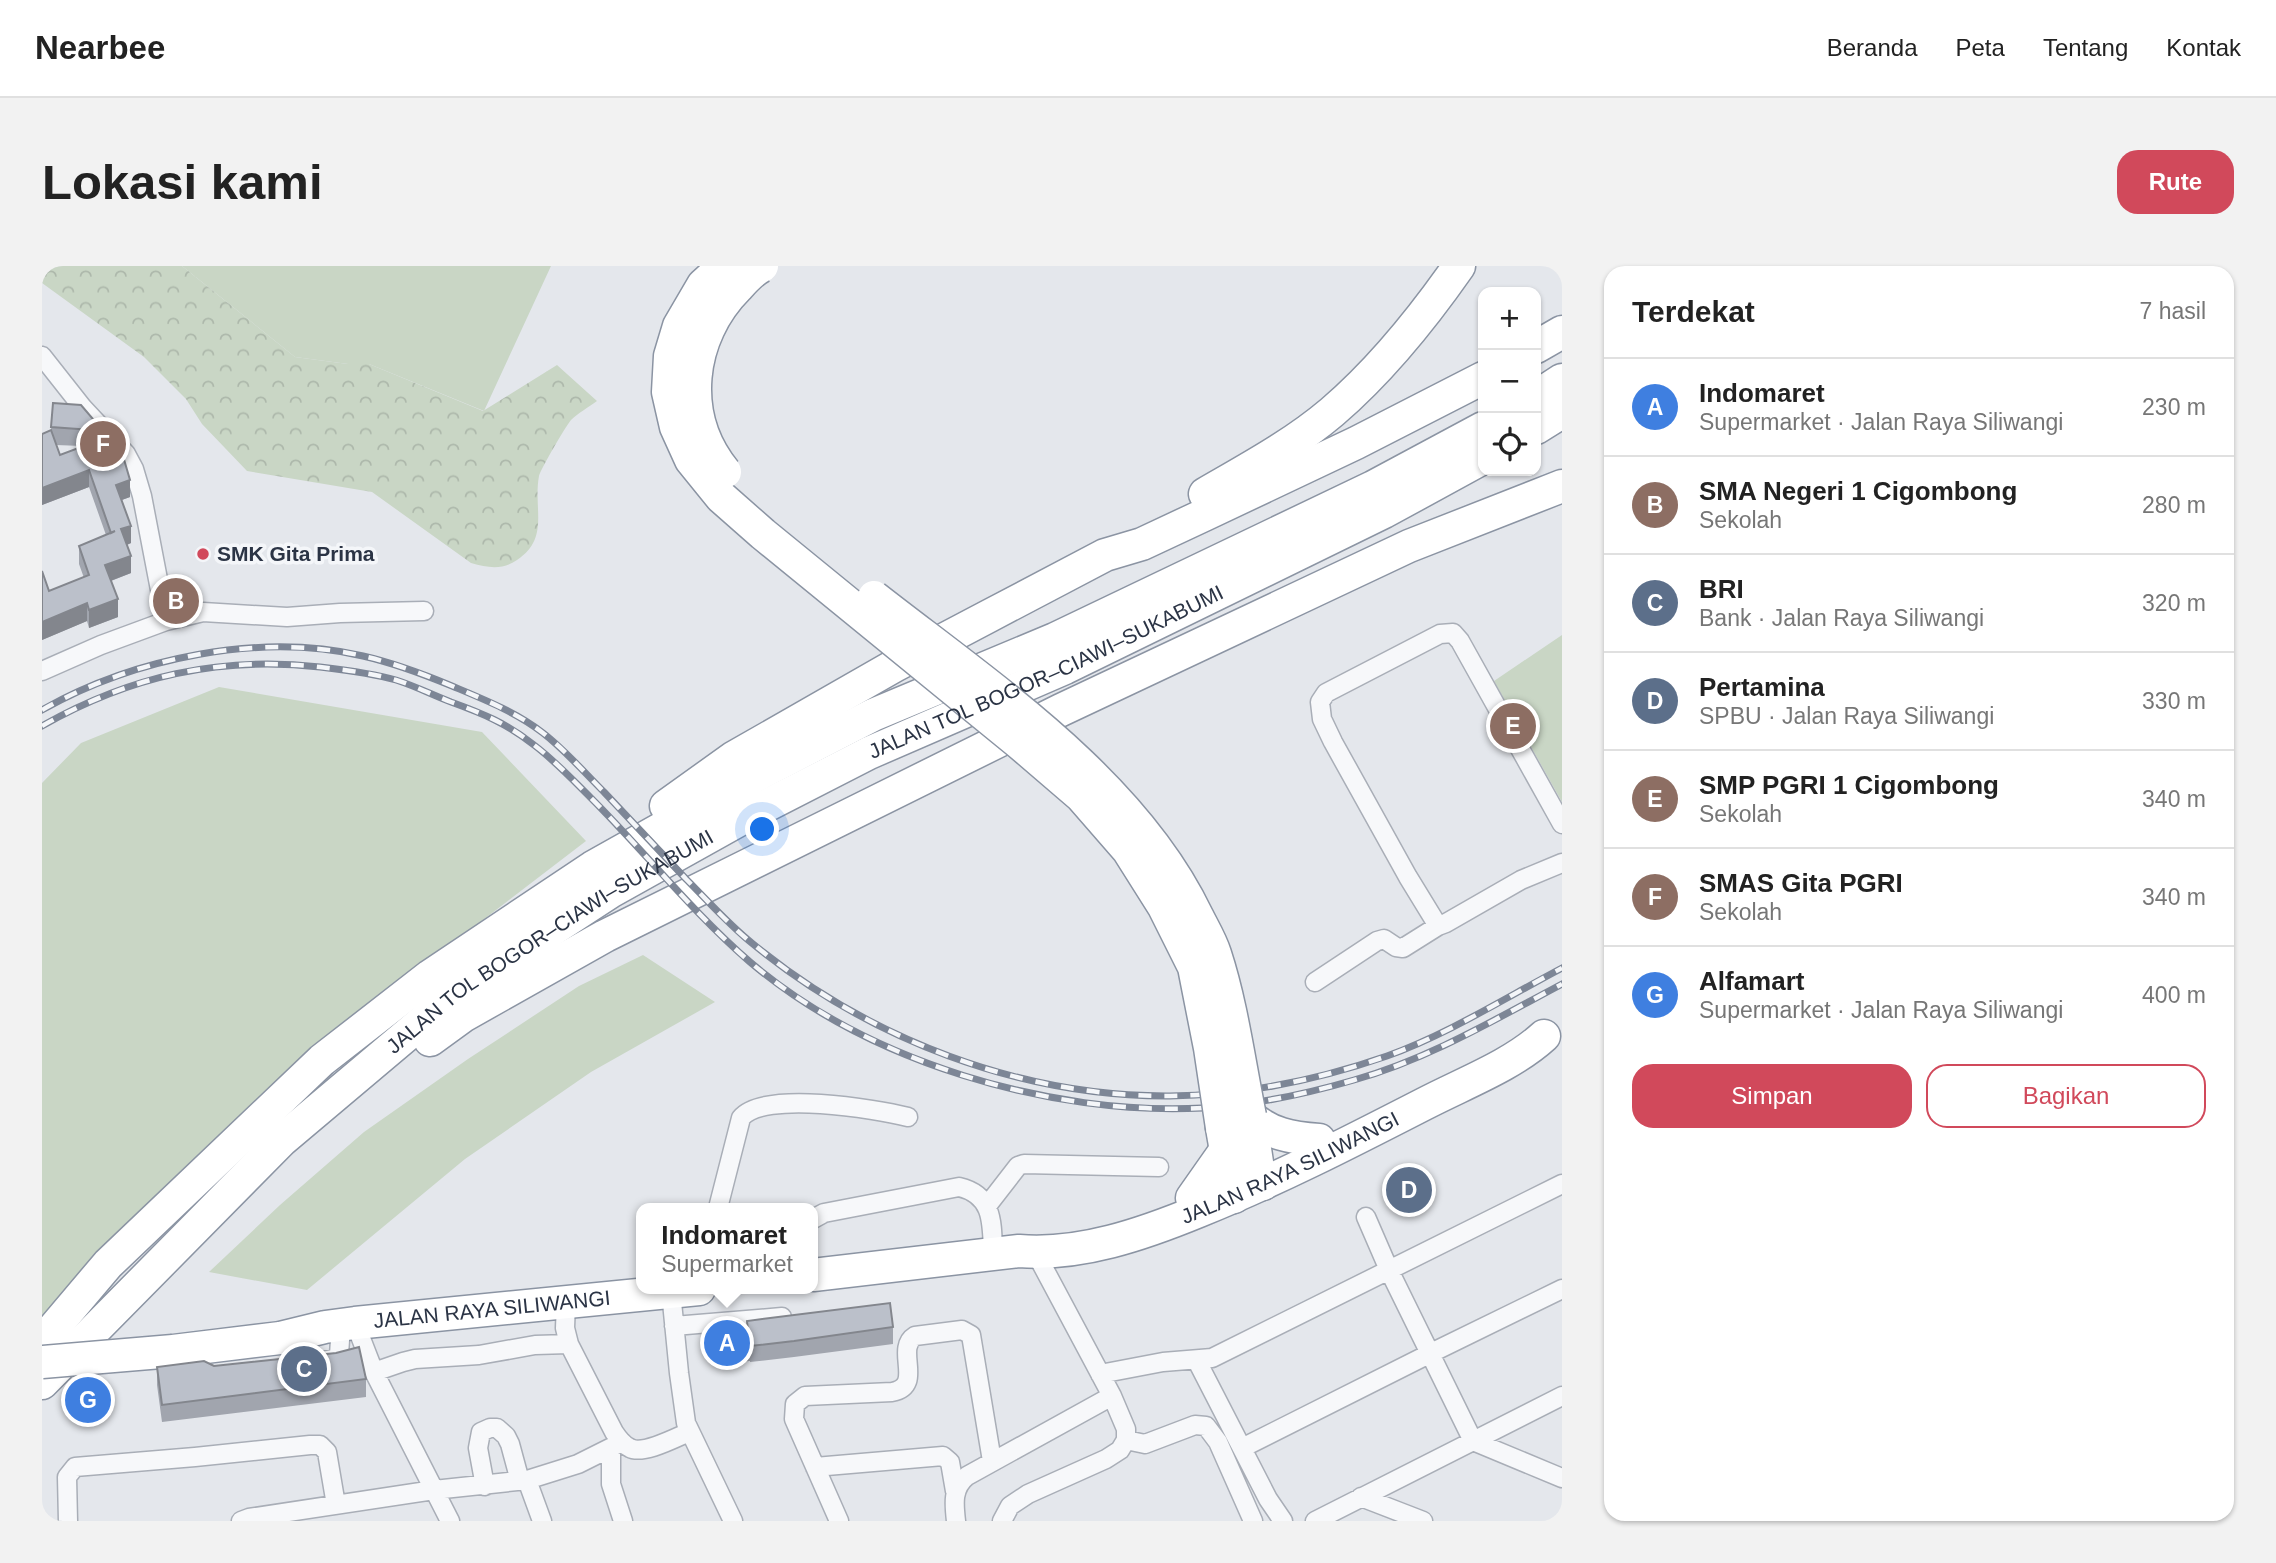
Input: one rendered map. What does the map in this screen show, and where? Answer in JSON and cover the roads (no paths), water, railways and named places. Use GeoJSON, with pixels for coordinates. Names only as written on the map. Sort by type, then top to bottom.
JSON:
{"type":"FeatureCollection","features":[{"type":"Feature","properties":{"kind":"highway"},"geometry":{"type":"LineString","coordinates":[[724,266],[703,285],[678,326],[670,356],[668,392],[676,427],[691,460],[721,497],[763,534],[1081,796],[1128,849],[1164,907],[1194,967],[1210,1048],[1240,1161]]}},
{"type":"Feature","properties":{"kind":"highway"},"geometry":{"type":"LineString","coordinates":[[762,266],[754,270],[727,298],[707,329],[696,360],[693,391],[698,421],[707,445],[737,486],[776,522],[1016,708],[1102,784],[1155,845],[1187,895],[1215,952],[1234,1033],[1240,1161]]}},
{"type":"Feature","properties":{"kind":"highway"},"geometry":{"type":"LineString","coordinates":[[593,867],[625,835],[733,758],[894,666],[1105,555],[1273,455],[1331,413],[1376,370],[1423,317],[1459,266]]}},
{"type":"Feature","properties":{"kind":"highway"},"geometry":{"type":"LineString","coordinates":[[1541,344],[1562,332]]}},
{"type":"Feature","properties":{"kind":"highway"},"geometry":{"type":"LineString","coordinates":[[1541,394],[1562,380]]}},
{"type":"Feature","properties":{"kind":"highway"},"geometry":{"type":"LineString","coordinates":[[1105,555],[1142,544],[1356,443],[1478,381]]}},
{"type":"Feature","properties":{"kind":"highway"},"geometry":{"type":"LineString","coordinates":[[1541,425],[1562,412]]}},
{"type":"Feature","properties":{"kind":"highway","name":"JALAN TOL BOGOR–CIAWI–SUKABUMI"},"geometry":{"type":"LineString","coordinates":[[42,1341],[108,1264],[322,1060],[430,976],[593,867],[757,775],[873,715],[1055,639],[1373,487],[1478,431]]}},
{"type":"Feature","properties":{"kind":"highway","name":"JALAN TOL BOGOR–CIAWI–SUKABUMI"},"geometry":{"type":"LineString","coordinates":[[42,1383],[282,1140],[460,990],[610,892],[748,815],[869,753],[1065,668],[1384,512],[1478,461]]}},
{"type":"Feature","properties":{"kind":"highway"},"geometry":{"type":"LineString","coordinates":[[1514,504],[1562,472]]}},
{"type":"Feature","properties":{"kind":"highway"},"geometry":{"type":"LineString","coordinates":[[282,1140],[308,1135],[463,1016],[605,936],[1060,710],[1409,545],[1562,486]]}},
{"type":"Feature","properties":{"kind":"highway","name":"JALAN RAYA SILIWANGI"},"geometry":{"type":"LineString","coordinates":[[818,1270],[1020,1250],[1071,1248],[1121,1238],[1171,1223],[1240,1161],[1320,1158],[1496,1068],[1553,1032]]}},
{"type":"Feature","properties":{"kind":"highway","name":"JALAN RAYA SILIWANGI"},"geometry":{"type":"LineString","coordinates":[[1020,1250],[1192,1198],[1240,1161],[1319,1140],[1473,1063],[1553,1032]]}},
{"type":"Feature","properties":{"kind":"highway"},"geometry":{"type":"LineString","coordinates":[[1240,1161],[1266,1128],[1299,1139],[1319,1140]]}},
{"type":"Feature","properties":{"kind":"highway","name":"JALAN RAYA SILIWANGI"},"geometry":{"type":"LineString","coordinates":[[42,1341],[172,1340],[205,1357],[340,1325],[642,1294]]}},
{"type":"Feature","properties":{"kind":"highway","name":"JALAN RAYA SILIWANGI"},"geometry":{"type":"LineString","coordinates":[[42,1362],[296,1323],[340,1325]]}},
{"type":"Feature","properties":{"kind":"street"},"geometry":{"type":"LineString","coordinates":[[42,356],[83,408],[126,454],[134,469],[142,496],[166,621]]}},
{"type":"Feature","properties":{"kind":"street"},"geometry":{"type":"LineString","coordinates":[[42,671],[78,653],[166,621],[203,612],[287,617],[424,611]]}},
{"type":"Feature","properties":{"kind":"street"},"geometry":{"type":"LineString","coordinates":[[1438,926],[1327,731],[1319,706],[1326,694],[1440,634],[1453,633],[1460,641],[1562,824]]}},
{"type":"Feature","properties":{"kind":"street"},"geometry":{"type":"LineString","coordinates":[[1315,982],[1377,941],[1384,939],[1396,947],[1403,947],[1521,880],[1562,863]]}},
{"type":"Feature","properties":{"kind":"street"},"geometry":{"type":"LineString","coordinates":[[719,1203],[741,1118],[748,1111],[764,1105],[787,1102],[838,1106],[908,1117]]}},
{"type":"Feature","properties":{"kind":"street"},"geometry":{"type":"LineString","coordinates":[[987,1206],[1018,1166],[1024,1164],[1159,1167]]}},
{"type":"Feature","properties":{"kind":"street"},"geometry":{"type":"LineString","coordinates":[[1100,1374],[1163,1362],[1212,1358],[1562,1184]]}},
{"type":"Feature","properties":{"kind":"street"},"geometry":{"type":"LineString","coordinates":[[818,1216],[959,1187],[972,1190],[987,1206],[992,1228],[1020,1250],[1100,1374],[1126,1429],[1126,1440],[1120,1450],[1028,1494],[1010,1506],[1002,1521]]}},
{"type":"Feature","properties":{"kind":"street"},"geometry":{"type":"LineString","coordinates":[[1366,1217],[1473,1441],[1562,1478]]}},
{"type":"Feature","properties":{"kind":"street"},"geometry":{"type":"LineString","coordinates":[[1242,1448],[1562,1289]]}},
{"type":"Feature","properties":{"kind":"street"},"geometry":{"type":"LineString","coordinates":[[684,1294],[674,1326],[684,1412],[689,1432],[733,1521]]}},
{"type":"Feature","properties":{"kind":"street"},"geometry":{"type":"LineString","coordinates":[[566,1301],[565,1328],[569,1344],[614,1432],[616,1445],[611,1484],[622,1521]]}},
{"type":"Feature","properties":{"kind":"street"},"geometry":{"type":"LineString","coordinates":[[674,1326],[798,1316]]}},
{"type":"Feature","properties":{"kind":"street"},"geometry":{"type":"LineString","coordinates":[[303,1363],[337,1358],[341,1350],[340,1325]]}},
{"type":"Feature","properties":{"kind":"street"},"geometry":{"type":"LineString","coordinates":[[340,1325],[374,1372],[450,1521]]}},
{"type":"Feature","properties":{"kind":"street"},"geometry":{"type":"LineString","coordinates":[[839,1521],[794,1419],[793,1409],[797,1401],[812,1395],[898,1391],[906,1385],[908,1376],[907,1346],[910,1339],[922,1334],[953,1330],[965,1331],[971,1335],[992,1461]]}},
{"type":"Feature","properties":{"kind":"street"},"geometry":{"type":"LineString","coordinates":[[374,1372],[415,1359],[479,1355],[535,1345],[569,1344]]}},
{"type":"Feature","properties":{"kind":"street"},"geometry":{"type":"LineString","coordinates":[[1197,1361],[1272,1506],[1283,1521]]}},
{"type":"Feature","properties":{"kind":"street"},"geometry":{"type":"LineString","coordinates":[[955,1491],[960,1481],[967,1476],[1112,1396]]}},
{"type":"Feature","properties":{"kind":"street"},"geometry":{"type":"LineString","coordinates":[[1315,1521],[1562,1396]]}},
{"type":"Feature","properties":{"kind":"street"},"geometry":{"type":"LineString","coordinates":[[1126,1440],[1145,1444],[1195,1425],[1206,1426],[1218,1442],[1253,1521]]}},
{"type":"Feature","properties":{"kind":"street"},"geometry":{"type":"LineString","coordinates":[[485,1486],[478,1442],[481,1432],[497,1428],[506,1436],[542,1521]]}},
{"type":"Feature","properties":{"kind":"street"},"geometry":{"type":"LineString","coordinates":[[241,1521],[434,1490],[524,1480],[563,1470],[616,1445],[642,1450],[689,1432]]}},
{"type":"Feature","properties":{"kind":"street"},"geometry":{"type":"LineString","coordinates":[[68,1521],[66,1477],[75,1467],[310,1445],[320,1445],[327,1451],[336,1505]]}},
{"type":"Feature","properties":{"kind":"street"},"geometry":{"type":"LineString","coordinates":[[815,1467],[943,1456],[950,1462],[956,1521]]}},
{"type":"Feature","properties":{"kind":"street"},"geometry":{"type":"LineString","coordinates":[[1361,1497],[1384,1513],[1423,1521]]}},
{"type":"Feature","properties":{"kind":"railway"},"geometry":{"type":"LineString","coordinates":[[42,710],[116,676],[198,655],[240,649],[323,649],[363,656],[419,673],[499,706],[543,733],[574,761],[727,921],[798,978],[846,1008],[896,1034],[949,1056],[1058,1086],[1114,1094],[1170,1096],[1225,1093],[1307,1079],[1361,1065],[1410,1047],[1562,968]]}},
{"type":"Feature","properties":{"kind":"railway"},"geometry":{"type":"LineString","coordinates":[[42,726],[108,694],[142,682],[211,668],[283,664],[368,674],[403,682],[494,720],[541,751],[590,797],[729,943],[797,997],[849,1028],[905,1054],[963,1076],[1024,1092],[1084,1103],[1144,1108],[1222,1107],[1317,1090],[1381,1071],[1434,1050],[1562,984]]}},
{"type":"Feature","properties":{"kind":"place","name":"SMAS Gita PGRI"},"geometry":{"type":"Point","coordinates":[103,444]}},
{"type":"Feature","properties":{"kind":"place","name":"SMK Gita Prima"},"geometry":{"type":"Point","coordinates":[203,554]}},
{"type":"Feature","properties":{"kind":"place","name":"SMA Negeri 1 Cigombong"},"geometry":{"type":"Point","coordinates":[176,601]}},
{"type":"Feature","properties":{"kind":"place","name":"SMP PGRI 1 Cigombong"},"geometry":{"type":"Point","coordinates":[1513,726]}},
{"type":"Feature","properties":{"kind":"place","name":"Pertamina"},"geometry":{"type":"Point","coordinates":[1409,1190]}},
{"type":"Feature","properties":{"kind":"place","name":"Indomaret"},"geometry":{"type":"Point","coordinates":[727,1343]}},
{"type":"Feature","properties":{"kind":"place","name":"BRI"},"geometry":{"type":"Point","coordinates":[304,1369]}},
{"type":"Feature","properties":{"kind":"place","name":"Alfamart"},"geometry":{"type":"Point","coordinates":[88,1400]}}]}
